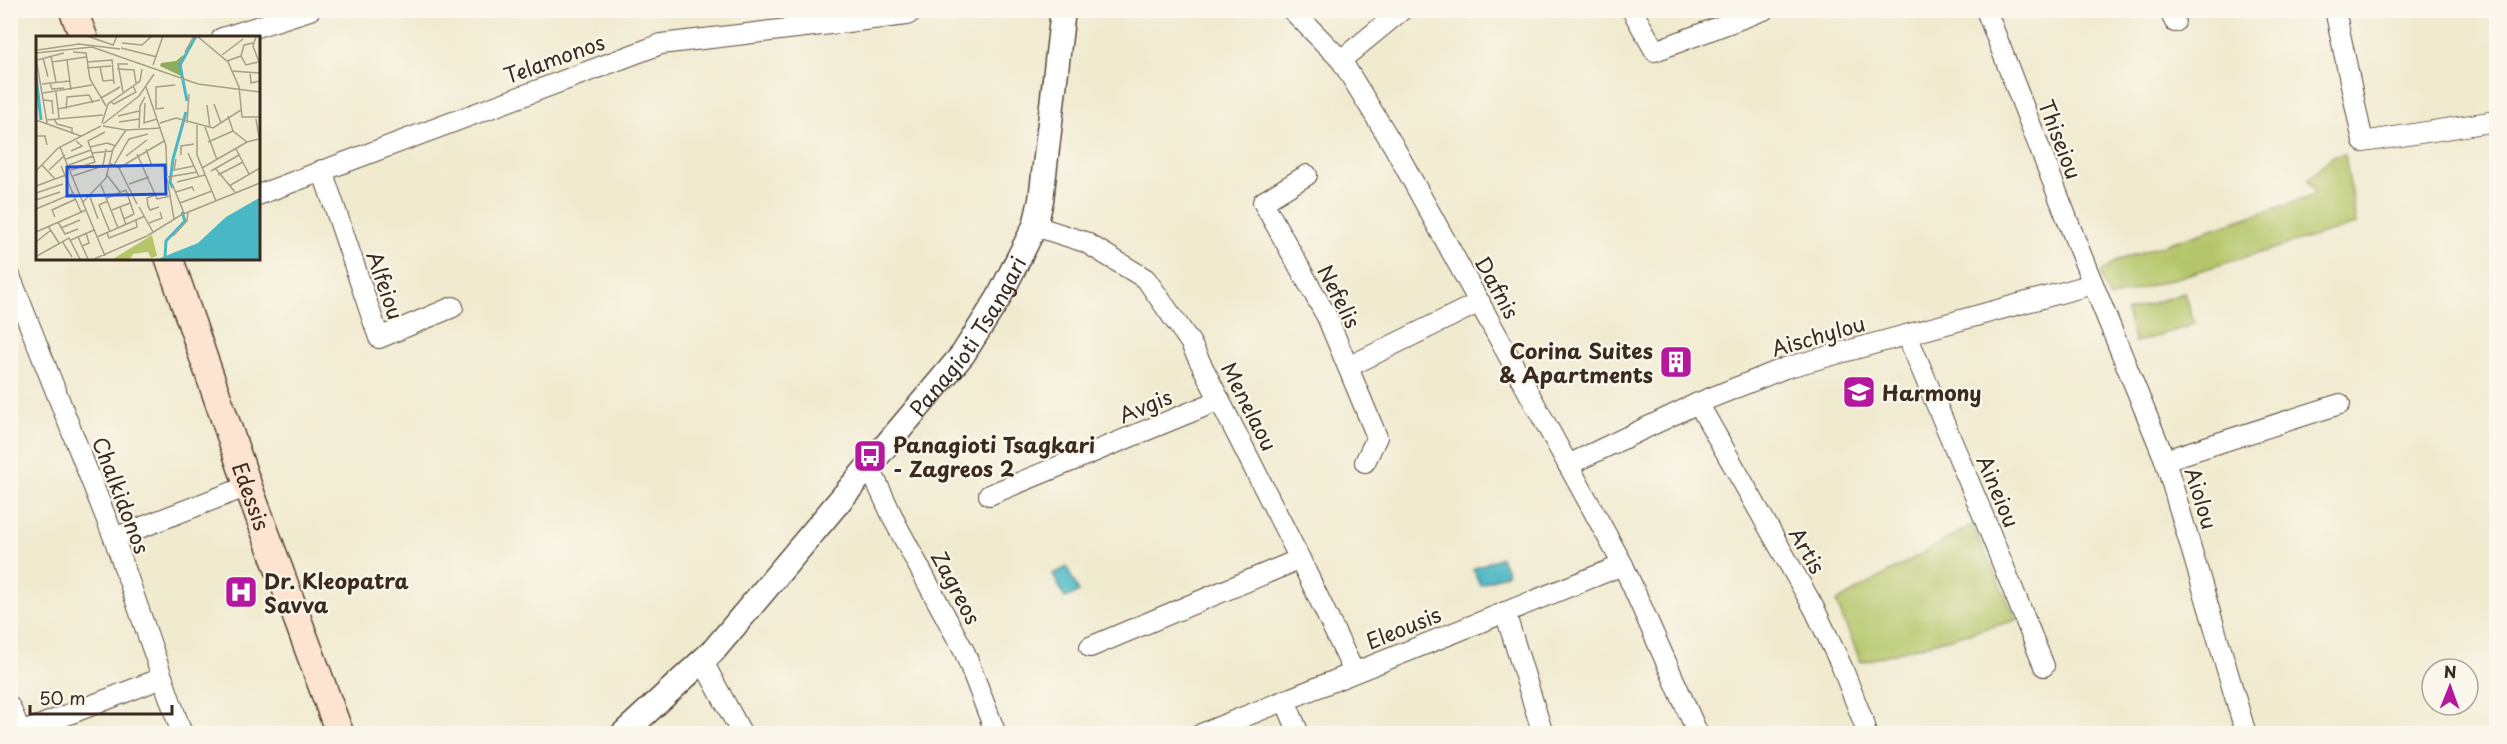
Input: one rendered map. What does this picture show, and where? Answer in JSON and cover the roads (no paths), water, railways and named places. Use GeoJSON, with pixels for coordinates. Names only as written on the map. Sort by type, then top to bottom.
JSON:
{"type":"FeatureCollection","features":[{"type":"Feature","properties":{"kind":"main road"},"geometry":{"type":"LineString","coordinates":[[73,10],[83,36]]}},
{"type":"Feature","properties":{"kind":"main road","name":"Edessis"},"geometry":{"type":"LineString","coordinates":[[170,260],[248,486],[340,734]]}},
{"type":"Feature","properties":{"kind":"street"},"geometry":{"type":"LineString","coordinates":[[228,36],[310,10]]}},
{"type":"Feature","properties":{"kind":"street","name":"Telamonos"},"geometry":{"type":"LineString","coordinates":[[260,194],[661,44],[907,15],[914,10]]}},
{"type":"Feature","properties":{"kind":"street","name":"Panagioti Tsangari"},"geometry":{"type":"LineString","coordinates":[[623,734],[702,660],[963,354],[998,299],[1035,226],[1041,201],[1064,10]]}},
{"type":"Feature","properties":{"kind":"street","name":"Dafnis"},"geometry":{"type":"LineString","coordinates":[[1292,10],[1341,60],[1393,145],[1623,564],[1698,734]]}},
{"type":"Feature","properties":{"kind":"street"},"geometry":{"type":"LineString","coordinates":[[1341,60],[1402,10]]}},
{"type":"Feature","properties":{"kind":"street"},"geometry":{"type":"LineString","coordinates":[[1632,10],[1655,51],[1764,10]]}},
{"type":"Feature","properties":{"kind":"street","name":"Thiseiou"},"geometry":{"type":"LineString","coordinates":[[1986,10],[2093,284]]}},
{"type":"Feature","properties":{"kind":"street"},"geometry":{"type":"LineString","coordinates":[[2335,10],[2363,142],[2496,121]]}},
{"type":"Feature","properties":{"kind":"street","name":"Alfeiou"},"geometry":{"type":"LineString","coordinates":[[322,170],[379,338],[453,307]]}},
{"type":"Feature","properties":{"kind":"street","name":"Nefelis"},"geometry":{"type":"LineString","coordinates":[[1307,175],[1263,202],[1327,317],[1377,437],[1365,462]]}},
{"type":"Feature","properties":{"kind":"street","name":"Menelaou"},"geometry":{"type":"LineString","coordinates":[[1035,226],[1085,242],[1146,279],[1190,342],[1300,559],[1354,672]]}},
{"type":"Feature","properties":{"kind":"street","name":"Chalkidonos"},"geometry":{"type":"LineString","coordinates":[[10,276],[114,538],[182,734]]}},
{"type":"Feature","properties":{"kind":"street","name":"Aischylou"},"geometry":{"type":"LineString","coordinates":[[1568,465],[1698,403],[1785,368],[2093,284]]}},
{"type":"Feature","properties":{"kind":"street","name":"Aiolou"},"geometry":{"type":"LineString","coordinates":[[2093,284],[2165,460],[2246,734]]}},
{"type":"Feature","properties":{"kind":"street"},"geometry":{"type":"LineString","coordinates":[[1348,367],[1480,302]]}},
{"type":"Feature","properties":{"kind":"street","name":"Aineiou"},"geometry":{"type":"LineString","coordinates":[[1907,335],[2044,666]]}},
{"type":"Feature","properties":{"kind":"street","name":"Avgis"},"geometry":{"type":"LineString","coordinates":[[989,495],[1220,400]]}},
{"type":"Feature","properties":{"kind":"street","name":"Artis"},"geometry":{"type":"LineString","coordinates":[[1698,403],[1814,608],[1842,667],[1865,726]]}},
{"type":"Feature","properties":{"kind":"street"},"geometry":{"type":"LineString","coordinates":[[2165,460],[2340,404]]}},
{"type":"Feature","properties":{"kind":"street","name":"Zagreos"},"geometry":{"type":"LineString","coordinates":[[869,466],[965,653],[996,734]]}},
{"type":"Feature","properties":{"kind":"street"},"geometry":{"type":"LineString","coordinates":[[114,538],[248,486]]}},
{"type":"Feature","properties":{"kind":"street"},"geometry":{"type":"LineString","coordinates":[[1090,647],[1300,559]]}},
{"type":"Feature","properties":{"kind":"street","name":"Eleousis"},"geometry":{"type":"LineString","coordinates":[[1201,734],[1623,564]]}},
{"type":"Feature","properties":{"kind":"street"},"geometry":{"type":"LineString","coordinates":[[1505,612],[1543,734]]}},
{"type":"Feature","properties":{"kind":"street"},"geometry":{"type":"LineString","coordinates":[[702,660],[742,734]]}},
{"type":"Feature","properties":{"kind":"street"},"geometry":{"type":"LineString","coordinates":[[10,707],[19,733],[162,678]]}},
{"type":"Feature","properties":{"kind":"street"},"geometry":{"type":"LineString","coordinates":[[1285,700],[1299,734]]}},
{"type":"Feature","properties":{"kind":"water"},"geometry":{"type":"Polygon","coordinates":[[[1501,557],[1508,573],[1480,585],[1473,569],[1501,557]]]}},
{"type":"Feature","properties":{"kind":"water"},"geometry":{"type":"Polygon","coordinates":[[[1067,567],[1079,592],[1065,598],[1053,574],[1067,567]]]}},
{"type":"Feature","properties":{"kind":"place","name":"Corina Suites & Apartments"},"geometry":{"type":"Point","coordinates":[1676,362]}},
{"type":"Feature","properties":{"kind":"place","name":"Harmony"},"geometry":{"type":"Point","coordinates":[1859,392]}},
{"type":"Feature","properties":{"kind":"place","name":"Panagioti Tsagkari - Zagreos 2"},"geometry":{"type":"Point","coordinates":[870,456]}},
{"type":"Feature","properties":{"kind":"place","name":"Dr. Kleopatra Savva"},"geometry":{"type":"Point","coordinates":[241,592]}}]}
